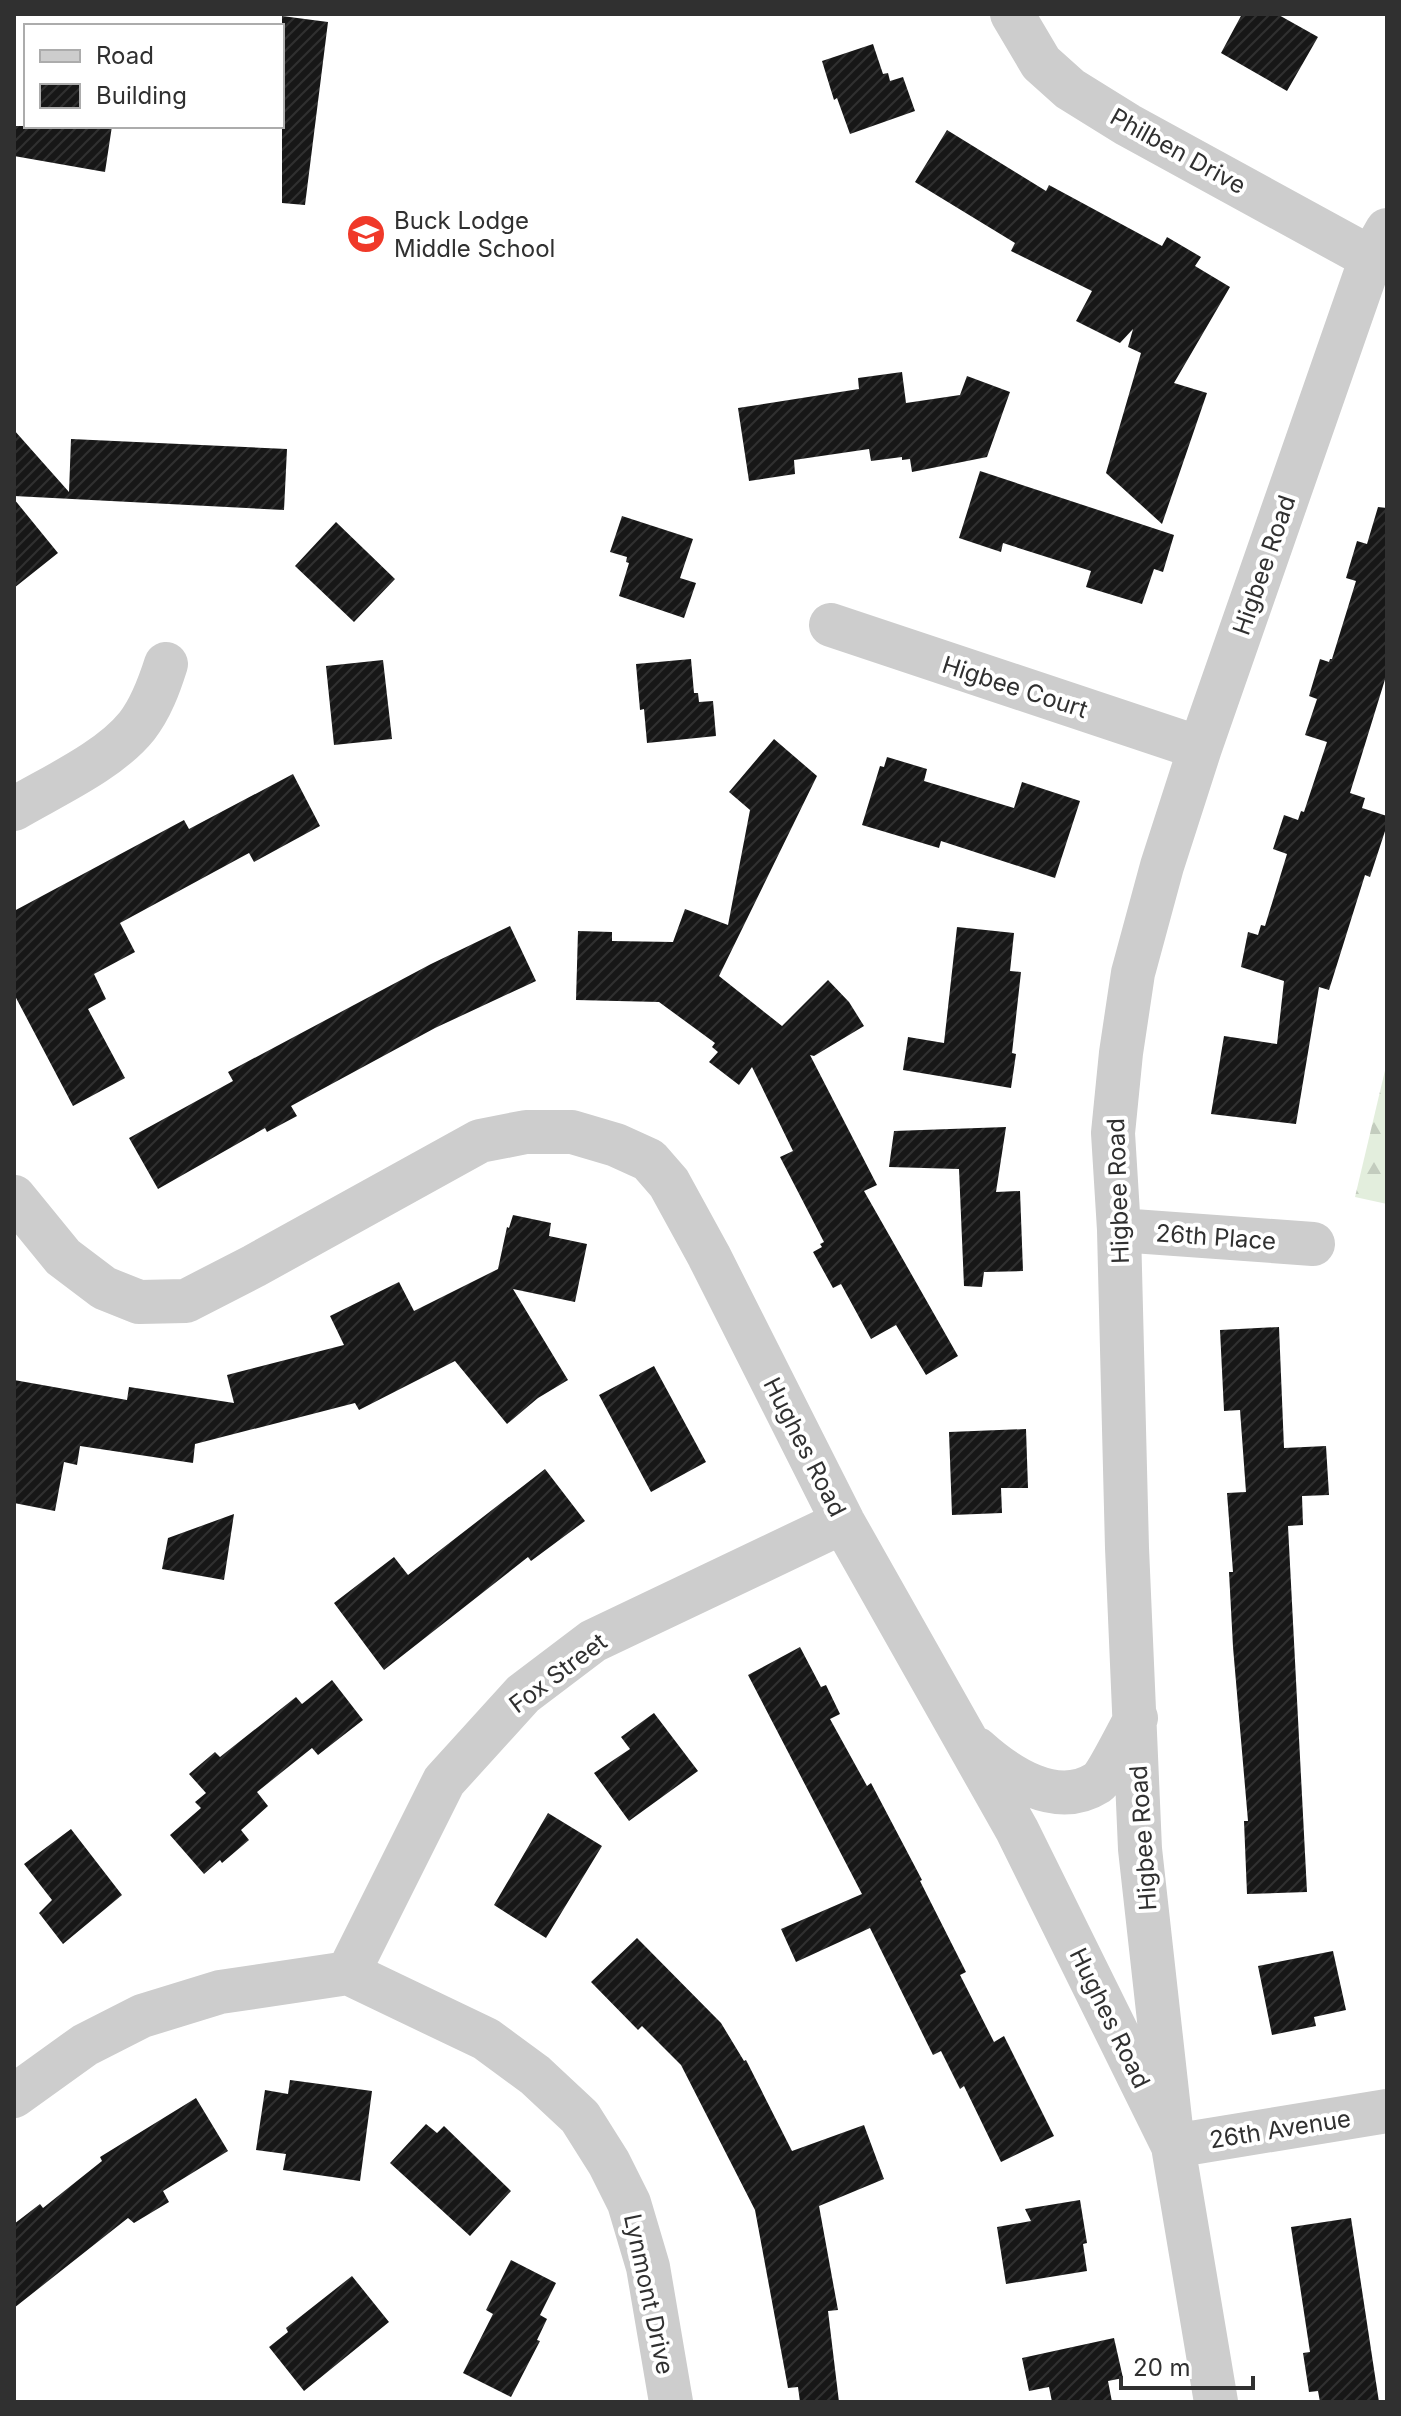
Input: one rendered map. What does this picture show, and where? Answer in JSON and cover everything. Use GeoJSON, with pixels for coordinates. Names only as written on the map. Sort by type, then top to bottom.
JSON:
{"type":"FeatureCollection","features":[{"type":"Feature","properties":{"kind":"street","name":"Philben Drive"},"geometry":{"type":"LineString","coordinates":[[1012,14],[1041,63],[1070,89],[1128,125],[1379,244]]}},
{"type":"Feature","properties":{"kind":"street","name":"Higbee Road"},"geometry":{"type":"LineString","coordinates":[[1173,2146],[1140,1849],[1113,1133],[1121,1053],[1133,973],[1162,866],[1200,748],[1379,244]]}},
{"type":"Feature","properties":{"kind":"street","name":"Higbee Court"},"geometry":{"type":"LineString","coordinates":[[831,625],[1200,748]]}},
{"type":"Feature","properties":{"kind":"street"},"geometry":{"type":"LineString","coordinates":[[14,809],[104,755],[136,727],[149,708],[166,664]]}},
{"type":"Feature","properties":{"kind":"street","name":"Hughes Road"},"geometry":{"type":"LineString","coordinates":[[14,1197],[63,1257],[104,1288],[139,1302],[186,1301],[480,1141],[526,1132],[572,1132],[616,1145],[649,1160],[669,1183],[726,1287],[843,1522],[1017,1830],[1173,2146],[1216,2402]]}},
{"type":"Feature","properties":{"kind":"street","name":"26th Place"},"geometry":{"type":"LineString","coordinates":[[1119,1230],[1313,1244]]}},
{"type":"Feature","properties":{"kind":"street","name":"Fox Street"},"geometry":{"type":"LineString","coordinates":[[348,1973],[444,1781],[523,1694],[593,1641],[843,1522]]}},
{"type":"Feature","properties":{"kind":"street"},"geometry":{"type":"LineString","coordinates":[[968,1741],[1002,1771],[1040,1789],[1060,1792],[1078,1790],[1099,1782],[1136,1718]]}},
{"type":"Feature","properties":{"kind":"street"},"geometry":{"type":"LineString","coordinates":[[14,2096],[85,2045],[142,2016],[220,1992],[348,1973]]}},
{"type":"Feature","properties":{"kind":"street","name":"Lynmont Drive"},"geometry":{"type":"LineString","coordinates":[[348,1973],[486,2039],[535,2075],[580,2117],[609,2163],[629,2203],[648,2267],[671,2402]]}},
{"type":"Feature","properties":{"kind":"street","name":"26th Avenue"},"geometry":{"type":"LineString","coordinates":[[1173,2146],[1387,2111]]}},
{"type":"Feature","properties":{"kind":"green space"},"geometry":{"type":"Polygon","coordinates":[[[1387,1062],[1387,1204],[1355,1197],[1387,1062]]]}},
{"type":"Feature","properties":{"kind":"building"},"geometry":{"type":"Polygon","coordinates":[[[1242,14],[1277,14],[1318,37],[1287,91],[1221,53],[1242,14]]]}},
{"type":"Feature","properties":{"kind":"building"},"geometry":{"type":"Polygon","coordinates":[[[282,16],[328,22],[305,205],[282,203],[282,16]]]}},
{"type":"Feature","properties":{"kind":"building"},"geometry":{"type":"Polygon","coordinates":[[[873,44],[883,74],[888,73],[890,81],[903,77],[915,111],[850,134],[837,98],[834,100],[822,61],[873,44]]]}},
{"type":"Feature","properties":{"kind":"building"},"geometry":{"type":"Polygon","coordinates":[[[14,126],[112,128],[105,172],[14,156],[14,126]]]}},
{"type":"Feature","properties":{"kind":"building"},"geometry":{"type":"Polygon","coordinates":[[[947,130],[1046,191],[1049,185],[1162,246],[1167,237],[1201,257],[1195,266],[1230,287],[1174,383],[1207,393],[1162,524],[1106,473],[1141,353],[1128,347],[1133,329],[1120,343],[1076,321],[1092,291],[1011,251],[1015,243],[915,182],[947,130]]]}},
{"type":"Feature","properties":{"kind":"building"},"geometry":{"type":"Polygon","coordinates":[[[902,372],[906,403],[960,395],[967,376],[1010,392],[987,457],[912,472],[910,459],[902,460],[902,457],[871,461],[869,449],[794,460],[795,474],[749,481],[738,408],[859,389],[858,378],[902,372]]]}},
{"type":"Feature","properties":{"kind":"building"},"geometry":{"type":"Polygon","coordinates":[[[14,430],[69,492],[71,439],[287,449],[284,510],[14,496],[14,430]]]}},
{"type":"Feature","properties":{"kind":"building"},"geometry":{"type":"Polygon","coordinates":[[[980,471],[1174,535],[1163,572],[1154,569],[1142,604],[1086,587],[1091,571],[1003,543],[1001,552],[959,538],[980,471]]]}},
{"type":"Feature","properties":{"kind":"building"},"geometry":{"type":"Polygon","coordinates":[[[14,499],[58,553],[14,588],[14,499]]]}},
{"type":"Feature","properties":{"kind":"building"},"geometry":{"type":"Polygon","coordinates":[[[1378,507],[1387,508],[1387,673],[1350,793],[1365,798],[1362,808],[1387,816],[1387,825],[1370,877],[1365,875],[1329,990],[1319,987],[1296,1124],[1211,1114],[1224,1036],[1277,1044],[1284,981],[1241,967],[1248,932],[1258,935],[1261,925],[1265,926],[1287,854],[1273,849],[1284,815],[1298,820],[1301,811],[1304,812],[1327,742],[1305,735],[1317,699],[1309,696],[1320,659],[1329,662],[1332,659],[1356,581],[1346,578],[1357,541],[1367,544],[1378,507]]]}},
{"type":"Feature","properties":{"kind":"building"},"geometry":{"type":"Polygon","coordinates":[[[622,516],[693,539],[680,578],[696,583],[684,618],[619,596],[629,563],[626,562],[627,557],[610,552],[622,516]]]}},
{"type":"Feature","properties":{"kind":"building"},"geometry":{"type":"Polygon","coordinates":[[[336,522],[395,579],[354,622],[295,566],[336,522]]]}},
{"type":"Feature","properties":{"kind":"building"},"geometry":{"type":"Polygon","coordinates":[[[691,659],[694,693],[698,693],[699,702],[713,701],[716,736],[647,743],[636,664],[691,659]]]}},
{"type":"Feature","properties":{"kind":"building"},"geometry":{"type":"Polygon","coordinates":[[[383,660],[392,739],[334,745],[326,666],[383,660]]]}},
{"type":"Feature","properties":{"kind":"building"},"geometry":{"type":"Polygon","coordinates":[[[774,739],[817,776],[719,976],[782,1026],[828,980],[849,1002],[864,1026],[814,1056],[810,1055],[877,1185],[864,1191],[958,1356],[926,1375],[896,1325],[871,1339],[841,1284],[833,1288],[813,1252],[824,1242],[780,1157],[793,1151],[752,1067],[739,1085],[709,1062],[718,1052],[712,1047],[715,1043],[659,1002],[576,1000],[578,931],[612,932],[612,941],[673,942],[685,909],[728,925],[750,810],[729,792],[774,739]]]}},
{"type":"Feature","properties":{"kind":"building"},"geometry":{"type":"Polygon","coordinates":[[[887,757],[927,769],[924,781],[1014,808],[1022,782],[1080,801],[1055,878],[941,841],[939,848],[862,825],[880,766],[884,767],[887,757]]]}},
{"type":"Feature","properties":{"kind":"building"},"geometry":{"type":"Polygon","coordinates":[[[293,774],[320,826],[254,862],[249,853],[120,923],[135,952],[94,974],[106,999],[88,1009],[125,1078],[73,1106],[14,994],[14,911],[184,820],[189,829],[293,774]]]}},
{"type":"Feature","properties":{"kind":"building"},"geometry":{"type":"Polygon","coordinates":[[[510,926],[536,981],[435,1028],[291,1106],[297,1116],[267,1132],[265,1128],[158,1189],[129,1138],[233,1081],[228,1072],[431,964],[510,926]]]}},
{"type":"Feature","properties":{"kind":"building"},"geometry":{"type":"Polygon","coordinates":[[[957,927],[1014,933],[1010,971],[1021,972],[1011,1088],[903,1070],[908,1037],[944,1043],[957,927]]]}},
{"type":"Feature","properties":{"kind":"building"},"geometry":{"type":"Polygon","coordinates":[[[1006,1127],[996,1192],[1020,1191],[1023,1271],[984,1272],[982,1287],[964,1286],[959,1169],[889,1167],[894,1131],[1006,1127]]]}},
{"type":"Feature","properties":{"kind":"building"},"geometry":{"type":"Polygon","coordinates":[[[513,1215],[551,1223],[549,1236],[587,1244],[575,1302],[513,1289],[568,1380],[538,1398],[507,1424],[455,1361],[359,1410],[355,1403],[195,1444],[193,1463],[80,1446],[77,1465],[64,1462],[55,1511],[14,1503],[14,1380],[127,1400],[129,1387],[234,1403],[227,1375],[344,1345],[330,1316],[399,1282],[414,1311],[498,1269],[507,1227],[513,1215]]]}},
{"type":"Feature","properties":{"kind":"building"},"geometry":{"type":"Polygon","coordinates":[[[1279,1327],[1284,1448],[1326,1446],[1329,1495],[1302,1496],[1303,1525],[1288,1526],[1307,1892],[1247,1894],[1244,1821],[1248,1821],[1233,1647],[1229,1572],[1233,1572],[1227,1493],[1246,1492],[1240,1410],[1224,1411],[1220,1330],[1279,1327]]]}},
{"type":"Feature","properties":{"kind":"building"},"geometry":{"type":"Polygon","coordinates":[[[654,1366],[706,1462],[651,1492],[599,1395],[654,1366]]]}},
{"type":"Feature","properties":{"kind":"building"},"geometry":{"type":"Polygon","coordinates":[[[1026,1429],[1028,1488],[1001,1488],[1002,1513],[952,1515],[949,1432],[1026,1429]]]}},
{"type":"Feature","properties":{"kind":"building"},"geometry":{"type":"Polygon","coordinates":[[[545,1469],[585,1521],[531,1561],[528,1557],[384,1670],[334,1603],[394,1557],[408,1575],[545,1469]]]}},
{"type":"Feature","properties":{"kind":"building"},"geometry":{"type":"Polygon","coordinates":[[[234,1514],[224,1580],[162,1569],[168,1538],[234,1514]]]}},
{"type":"Feature","properties":{"kind":"building"},"geometry":{"type":"Polygon","coordinates":[[[800,1647],[821,1687],[826,1685],[840,1714],[830,1719],[867,1786],[871,1783],[922,1880],[966,1972],[960,1975],[994,2042],[1004,2036],[1054,2136],[1001,2162],[964,2086],[960,2089],[941,2051],[933,2055],[870,1928],[796,1962],[781,1929],[862,1894],[748,1675],[800,1647]]]}},
{"type":"Feature","properties":{"kind":"building"},"geometry":{"type":"Polygon","coordinates":[[[332,1680],[363,1720],[318,1755],[312,1748],[257,1792],[268,1806],[241,1830],[249,1840],[204,1874],[170,1835],[201,1808],[195,1802],[206,1793],[189,1774],[215,1752],[220,1757],[296,1697],[302,1704],[332,1680]]]}},
{"type":"Feature","properties":{"kind":"building"},"geometry":{"type":"Polygon","coordinates":[[[654,1713],[698,1771],[629,1821],[594,1773],[630,1749],[621,1737],[654,1713]]]}},
{"type":"Feature","properties":{"kind":"building"},"geometry":{"type":"Polygon","coordinates":[[[548,1813],[602,1846],[546,1938],[494,1905],[548,1813]]]}},
{"type":"Feature","properties":{"kind":"building"},"geometry":{"type":"Polygon","coordinates":[[[71,1829],[122,1895],[63,1944],[39,1913],[52,1900],[24,1864],[71,1829]]]}},
{"type":"Feature","properties":{"kind":"building"},"geometry":{"type":"Polygon","coordinates":[[[637,1938],[721,2023],[746,2060],[792,2151],[864,2125],[884,2179],[819,2206],[838,2310],[828,2311],[839,2402],[800,2402],[798,2387],[788,2388],[755,2210],[681,2065],[642,2026],[638,2030],[591,1982],[637,1938]]]}},
{"type":"Feature","properties":{"kind":"building"},"geometry":{"type":"Polygon","coordinates":[[[1333,1951],[1346,2010],[1314,2017],[1316,2026],[1272,2035],[1258,1966],[1333,1951]]]}},
{"type":"Feature","properties":{"kind":"building"},"geometry":{"type":"Polygon","coordinates":[[[290,2080],[372,2091],[360,2181],[283,2170],[286,2154],[256,2150],[265,2090],[288,2094],[290,2080]]]}},
{"type":"Feature","properties":{"kind":"building"},"geometry":{"type":"Polygon","coordinates":[[[196,2098],[228,2151],[163,2191],[169,2202],[134,2223],[128,2218],[14,2308],[14,2224],[40,2204],[43,2208],[102,2161],[100,2157],[196,2098]]]}},
{"type":"Feature","properties":{"kind":"building"},"geometry":{"type":"Polygon","coordinates":[[[426,2124],[437,2133],[444,2126],[511,2191],[470,2236],[390,2163],[426,2124]]]}},
{"type":"Feature","properties":{"kind":"building"},"geometry":{"type":"Polygon","coordinates":[[[1080,2200],[1087,2243],[1083,2244],[1087,2271],[1006,2284],[997,2227],[1031,2221],[1025,2209],[1080,2200]]]}},
{"type":"Feature","properties":{"kind":"building"},"geometry":{"type":"Polygon","coordinates":[[[1351,2218],[1379,2402],[1320,2402],[1318,2391],[1309,2392],[1303,2353],[1310,2352],[1291,2227],[1351,2218]]]}},
{"type":"Feature","properties":{"kind":"building"},"geometry":{"type":"Polygon","coordinates":[[[511,2260],[556,2283],[540,2315],[547,2319],[537,2340],[540,2341],[511,2397],[463,2373],[493,2314],[486,2310],[511,2260]]]}},
{"type":"Feature","properties":{"kind":"building"},"geometry":{"type":"Polygon","coordinates":[[[352,2276],[389,2322],[304,2391],[269,2347],[288,2332],[286,2328],[352,2276]]]}},
{"type":"Feature","properties":{"kind":"building"},"geometry":{"type":"Polygon","coordinates":[[[1114,2338],[1123,2378],[1108,2381],[1112,2402],[1052,2402],[1049,2387],[1029,2391],[1022,2358],[1114,2338]]]}},
{"type":"Feature","properties":{"kind":"place","name":"Buck Lodge Middle School"},"geometry":{"type":"Point","coordinates":[366,234]}}]}
